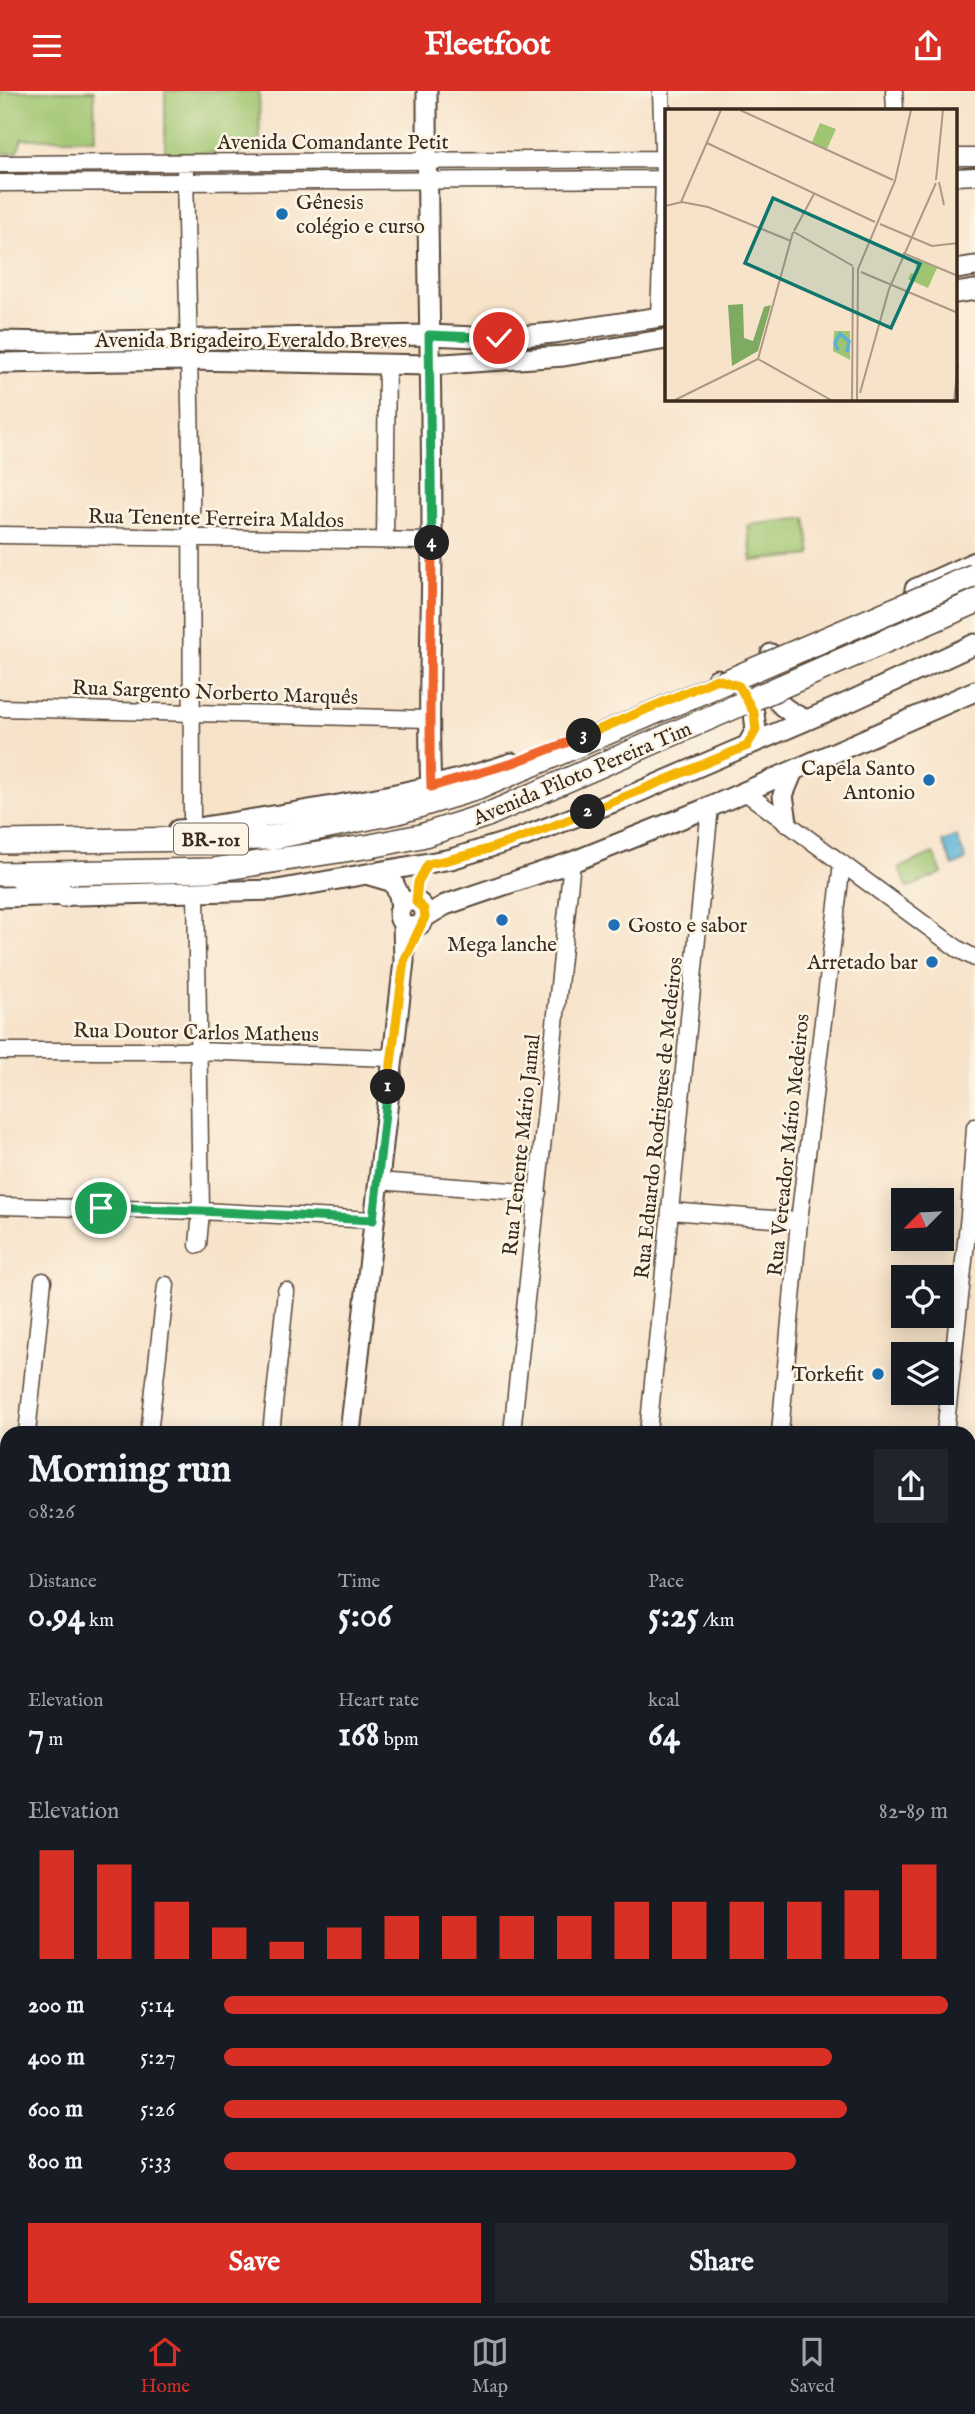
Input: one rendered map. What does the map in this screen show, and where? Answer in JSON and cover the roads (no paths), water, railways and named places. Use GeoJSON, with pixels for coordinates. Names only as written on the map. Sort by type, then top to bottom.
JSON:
{"type":"FeatureCollection","features":[{"type":"Feature","properties":{"kind":"highway","name":"Avenida Piloto Pereira Tim"},"geometry":{"type":"LineString","coordinates":[[0,842],[270,838],[398,812],[478,788],[975,575]]}},
{"type":"Feature","properties":{"kind":"highway","name":"Avenida Piloto Pereira Tim"},"geometry":{"type":"LineString","coordinates":[[6,874],[213,870],[421,836],[487,815],[975,602]]}},
{"type":"Feature","properties":{"kind":"highway"},"geometry":{"type":"LineString","coordinates":[[6,874],[64,895]]}},
{"type":"Feature","properties":{"kind":"main road"},"geometry":{"type":"LineString","coordinates":[[427,91],[432,541],[432,653],[428,719],[431,787]]}},
{"type":"Feature","properties":{"kind":"main road","name":"Avenida Brigadeiro Everaldo Breves"},"geometry":{"type":"LineString","coordinates":[[0,341],[429,335],[499,338],[663,317]]}},
{"type":"Feature","properties":{"kind":"main road","name":"Avenida Brigadeiro Everaldo Breves"},"geometry":{"type":"LineString","coordinates":[[0,363],[190,360],[429,365],[564,356],[665,339]]}},
{"type":"Feature","properties":{"kind":"main road"},"geometry":{"type":"LineString","coordinates":[[0,831],[192,829],[469,778],[565,744],[717,679],[975,562]]}},
{"type":"Feature","properties":{"kind":"main road"},"geometry":{"type":"LineString","coordinates":[[0,897],[277,890],[451,859],[523,837],[747,746],[975,643]]}},
{"type":"Feature","properties":{"kind":"main road"},"geometry":{"type":"LineString","coordinates":[[771,654],[767,681],[779,704],[791,714],[807,720]]}},
{"type":"Feature","properties":{"kind":"main road"},"geometry":{"type":"LineString","coordinates":[[717,679],[739,686],[747,696],[754,713],[756,730],[747,746]]}},
{"type":"Feature","properties":{"kind":"main road"},"geometry":{"type":"LineString","coordinates":[[415,913],[572,862],[710,807],[975,691]]}},
{"type":"Feature","properties":{"kind":"main road"},"geometry":{"type":"LineString","coordinates":[[787,822],[783,795],[793,771]]}},
{"type":"Feature","properties":{"kind":"main road"},"geometry":{"type":"LineString","coordinates":[[351,1426],[404,961],[415,913],[418,882],[428,864]]}},
{"type":"Feature","properties":{"kind":"main road"},"geometry":{"type":"LineString","coordinates":[[368,875],[393,883],[415,913]]}},
{"type":"Feature","properties":{"kind":"street"},"geometry":{"type":"LineString","coordinates":[[661,91],[665,159],[663,317]]}},
{"type":"Feature","properties":{"kind":"street"},"geometry":{"type":"LineString","coordinates":[[894,91],[895,109]]}},
{"type":"Feature","properties":{"kind":"street","name":"Avenida Comandante Petit"},"geometry":{"type":"LineString","coordinates":[[0,183],[185,181],[665,159]]}},
{"type":"Feature","properties":{"kind":"street","name":"Avenida Comandante Petit"},"geometry":{"type":"LineString","coordinates":[[0,165],[185,163],[665,179]]}},
{"type":"Feature","properties":{"kind":"street"},"geometry":{"type":"LineString","coordinates":[[185,163],[190,360],[192,829]]}},
{"type":"Feature","properties":{"kind":"street"},"geometry":{"type":"LineString","coordinates":[[385,540],[387,364]]}},
{"type":"Feature","properties":{"kind":"street","name":"Rua Tenente Ferreira Maldos"},"geometry":{"type":"LineString","coordinates":[[0,535],[432,541]]}},
{"type":"Feature","properties":{"kind":"street","name":"Rua Sargento Norberto Marquês"},"geometry":{"type":"LineString","coordinates":[[0,708],[428,719]]}},
{"type":"Feature","properties":{"kind":"street"},"geometry":{"type":"LineString","coordinates":[[744,792],[958,949],[975,958]]}},
{"type":"Feature","properties":{"kind":"street","name":"Rua Eduardo Rodrigues de Medeiros"},"geometry":{"type":"LineString","coordinates":[[649,1426],[710,807]]}},
{"type":"Feature","properties":{"kind":"street","name":"Rua Tenente Mário Jamal"},"geometry":{"type":"LineString","coordinates":[[513,1426],[572,862]]}},
{"type":"Feature","properties":{"kind":"street","name":"Rua Vereador Mário Medeiros"},"geometry":{"type":"LineString","coordinates":[[781,1426],[799,1221],[842,863]]}},
{"type":"Feature","properties":{"kind":"street"},"geometry":{"type":"LineString","coordinates":[[196,893],[201,1211],[198,1245]]}},
{"type":"Feature","properties":{"kind":"street"},"geometry":{"type":"LineString","coordinates":[[958,949],[975,969]]}},
{"type":"Feature","properties":{"kind":"street","name":"Rua Doutor Carlos Matheus"},"geometry":{"type":"LineString","coordinates":[[0,1051],[198,1051],[391,1058]]}},
{"type":"Feature","properties":{"kind":"street"},"geometry":{"type":"LineString","coordinates":[[946,1426],[972,1216],[975,1127]]}},
{"type":"Feature","properties":{"kind":"street"},"geometry":{"type":"LineString","coordinates":[[377,1181],[538,1193]]}},
{"type":"Feature","properties":{"kind":"street"},"geometry":{"type":"LineString","coordinates":[[0,1206],[201,1211],[373,1220]]}},
{"type":"Feature","properties":{"kind":"street"},"geometry":{"type":"LineString","coordinates":[[670,1211],[799,1221]]}},
{"type":"Feature","properties":{"kind":"street"},"geometry":{"type":"LineString","coordinates":[[28,1426],[43,1281]]}},
{"type":"Feature","properties":{"kind":"street"},"geometry":{"type":"LineString","coordinates":[[150,1426],[166,1285]]}},
{"type":"Feature","properties":{"kind":"street"},"geometry":{"type":"LineString","coordinates":[[272,1426],[286,1291]]}},
{"type":"Feature","properties":{"kind":"water"},"geometry":{"type":"Polygon","coordinates":[[[956,836],[966,860],[953,866],[942,842],[956,836]]]}},
{"type":"Feature","properties":{"kind":"place","name":"Gênesis colégio e curso"},"geometry":{"type":"Point","coordinates":[282,214]}},
{"type":"Feature","properties":{"kind":"place","name":"Capela Santo Antonio"},"geometry":{"type":"Point","coordinates":[929,780]}},
{"type":"Feature","properties":{"kind":"place","name":"Mega lanche"},"geometry":{"type":"Point","coordinates":[502,920]}},
{"type":"Feature","properties":{"kind":"place","name":"Gosto e sabor"},"geometry":{"type":"Point","coordinates":[614,925]}},
{"type":"Feature","properties":{"kind":"place","name":"Arretado bar"},"geometry":{"type":"Point","coordinates":[932,962]}},
{"type":"Feature","properties":{"kind":"place","name":"Torkefit"},"geometry":{"type":"Point","coordinates":[878,1374]}}]}
